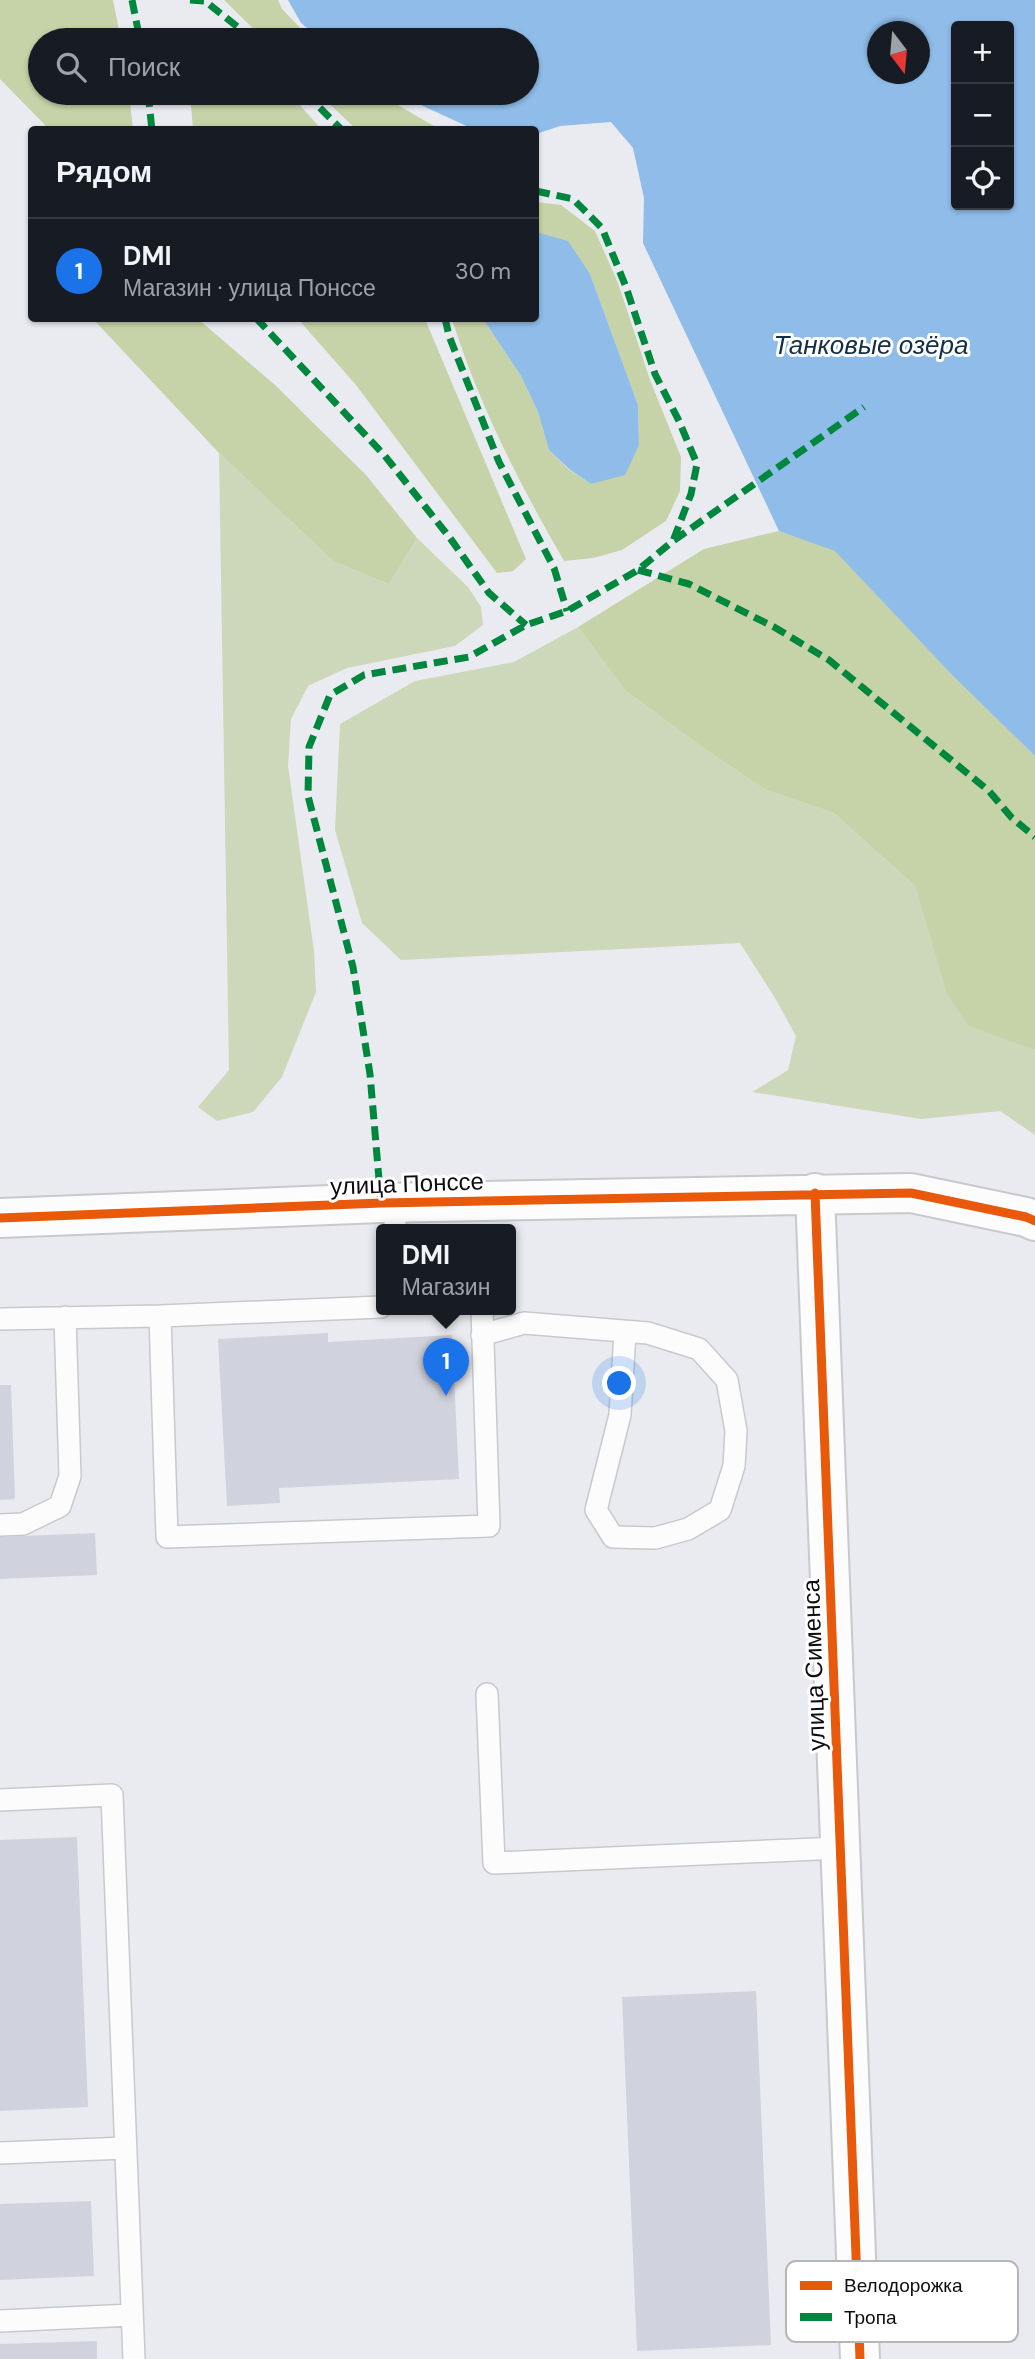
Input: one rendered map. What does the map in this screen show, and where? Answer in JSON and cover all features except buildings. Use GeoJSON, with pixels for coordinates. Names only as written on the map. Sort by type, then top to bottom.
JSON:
{"type":"FeatureCollection","features":[{"type":"Feature","properties":{"kind":"street","name":"улица Понссе"},"geometry":{"type":"LineString","coordinates":[[0,1218],[395,1217],[815,1193]]}},
{"type":"Feature","properties":{"kind":"street"},"geometry":{"type":"LineString","coordinates":[[815,1193],[911,1193],[1035,1221]]}},
{"type":"Feature","properties":{"kind":"street","name":"улица Сименса"},"geometry":{"type":"LineString","coordinates":[[815,1193],[856,2261]]}},
{"type":"Feature","properties":{"kind":"lane"},"geometry":{"type":"LineString","coordinates":[[0,1319],[376,1307]]}},
{"type":"Feature","properties":{"kind":"lane"},"geometry":{"type":"LineString","coordinates":[[160,1316],[167,1537],[489,1526],[482,1315]]}},
{"type":"Feature","properties":{"kind":"lane"},"geometry":{"type":"LineString","coordinates":[[0,1525],[23,1524],[60,1506],[70,1476],[65,1317]]}},
{"type":"Feature","properties":{"kind":"lane"},"geometry":{"type":"LineString","coordinates":[[482,1335],[524,1323],[648,1333],[699,1349],[727,1380],[736,1431],[734,1466],[720,1510],[688,1529],[655,1538],[613,1537],[596,1510],[620,1415],[625,1333]]}},
{"type":"Feature","properties":{"kind":"lane"},"geometry":{"type":"LineString","coordinates":[[487,1694],[494,1863],[840,1848]]}},
{"type":"Feature","properties":{"kind":"lane"},"geometry":{"type":"LineString","coordinates":[[0,1800],[112,1795],[134,2359]]}},
{"type":"Feature","properties":{"kind":"lane"},"geometry":{"type":"LineString","coordinates":[[0,2153],[126,2148]]}},
{"type":"Feature","properties":{"kind":"lane"},"geometry":{"type":"LineString","coordinates":[[0,2321],[132,2315]]}},
{"type":"Feature","properties":{"kind":"green space"},"geometry":{"type":"Polygon","coordinates":[[[0,0],[113,0],[119,28],[28,28],[28,105],[130,105],[133,126],[46,126],[0,79],[0,0]]]}},
{"type":"Feature","properties":{"kind":"green space"},"geometry":{"type":"Polygon","coordinates":[[[224,0],[278,0],[282,9],[300,28],[253,28],[224,0]]]}},
{"type":"Feature","properties":{"kind":"green space"},"geometry":{"type":"Polygon","coordinates":[[[191,105],[300,105],[318,126],[193,126],[191,105]]]}},
{"type":"Feature","properties":{"kind":"green space"},"geometry":{"type":"Polygon","coordinates":[[[331,105],[398,105],[434,126],[353,126],[331,105]]]}},
{"type":"Feature","properties":{"kind":"green space"},"geometry":{"type":"Polygon","coordinates":[[[539,202],[561,205],[595,231],[618,283],[650,380],[681,457],[680,491],[666,521],[622,550],[593,558],[564,561],[501,443],[453,322],[485,322],[521,376],[538,412],[549,450],[568,469],[591,484],[639,445],[638,405],[590,274],[539,234],[539,202]]]}},
{"type":"Feature","properties":{"kind":"green space"},"geometry":{"type":"Polygon","coordinates":[[[96,322],[202,322],[275,385],[366,475],[417,538],[389,584],[333,561],[219,453],[96,322]]]}},
{"type":"Feature","properties":{"kind":"green space"},"geometry":{"type":"Polygon","coordinates":[[[301,322],[426,322],[526,559],[513,571],[497,573],[356,385],[301,322]]]}},
{"type":"Feature","properties":{"kind":"green space"},"geometry":{"type":"Polygon","coordinates":[[[219,453],[333,561],[389,584],[417,538],[468,587],[481,607],[483,625],[455,646],[347,668],[308,686],[291,719],[288,766],[314,951],[316,992],[282,1077],[253,1112],[217,1121],[198,1107],[229,1070],[219,453]]]}},
{"type":"Feature","properties":{"kind":"green space"},"geometry":{"type":"Polygon","coordinates":[[[779,531],[835,550],[952,675],[1035,756],[1035,1050],[968,1025],[946,992],[916,887],[834,813],[766,790],[625,690],[578,627],[704,549],[779,531]]]}},
{"type":"Feature","properties":{"kind":"green space"},"geometry":{"type":"Polygon","coordinates":[[[578,627],[625,690],[766,790],[834,813],[917,888],[946,992],[1035,1050],[1035,1135],[1000,1111],[921,1119],[752,1092],[788,1070],[796,1036],[740,943],[401,960],[362,923],[335,830],[340,724],[415,681],[514,662],[578,627]]]}},
{"type":"Feature","properties":{"kind":"water","name":"Танковые озёра"},"geometry":{"type":"Polygon","coordinates":[[[288,0],[1035,0],[1035,756],[952,675],[835,551],[779,531],[643,243],[644,198],[633,148],[611,122],[560,126],[539,133],[539,126],[466,126],[421,105],[539,105],[539,28],[307,28],[301,23],[288,0]]]}},
{"type":"Feature","properties":{"kind":"water"},"geometry":{"type":"Polygon","coordinates":[[[539,233],[568,241],[590,274],[638,405],[639,445],[625,475],[591,484],[569,469],[549,450],[538,412],[521,376],[485,322],[539,322],[539,233]]]}},
{"type":"Feature","properties":{"kind":"marked path"},"geometry":{"type":"LineString","coordinates":[[132,0],[138,28]]}},
{"type":"Feature","properties":{"kind":"marked path"},"geometry":{"type":"LineString","coordinates":[[190,0],[205,1],[239,28]]}},
{"type":"Feature","properties":{"kind":"marked path"},"geometry":{"type":"LineString","coordinates":[[149,105],[152,126]]}},
{"type":"Feature","properties":{"kind":"marked path"},"geometry":{"type":"LineString","coordinates":[[317,105],[338,126]]}},
{"type":"Feature","properties":{"kind":"marked path"},"geometry":{"type":"LineString","coordinates":[[539,192],[573,199],[602,228],[626,287],[655,374],[697,464],[691,494],[673,541]]}},
{"type":"Feature","properties":{"kind":"marked path"},"geometry":{"type":"LineString","coordinates":[[260,322],[385,456],[450,538],[489,593],[526,625]]}},
{"type":"Feature","properties":{"kind":"marked path"},"geometry":{"type":"LineString","coordinates":[[446,322],[499,462],[554,568],[567,611]]}},
{"type":"Feature","properties":{"kind":"marked path"},"geometry":{"type":"LineString","coordinates":[[381,1203],[370,1074],[353,967],[308,796],[309,747],[330,695],[364,675],[469,657],[526,625],[567,611],[638,570],[673,541],[864,407]]}},
{"type":"Feature","properties":{"kind":"marked path"},"geometry":{"type":"LineString","coordinates":[[638,570],[689,584],[774,627],[829,660],[989,791],[1012,818],[1035,837]]}},
{"type":"Feature","properties":{"kind":"cycle path"},"geometry":{"type":"LineString","coordinates":[[815,1193],[856,2261]]}},
{"type":"Feature","properties":{"kind":"cycle path"},"geometry":{"type":"LineString","coordinates":[[0,1218],[381,1203],[911,1193],[1035,1221]]}},
{"type":"Feature","properties":{"kind":"cycle path"},"geometry":{"type":"LineString","coordinates":[[859,2342],[860,2359]]}},
{"type":"Feature","properties":{"kind":"place","name":"DMI"},"geometry":{"type":"Point","coordinates":[446,1396]}}]}
